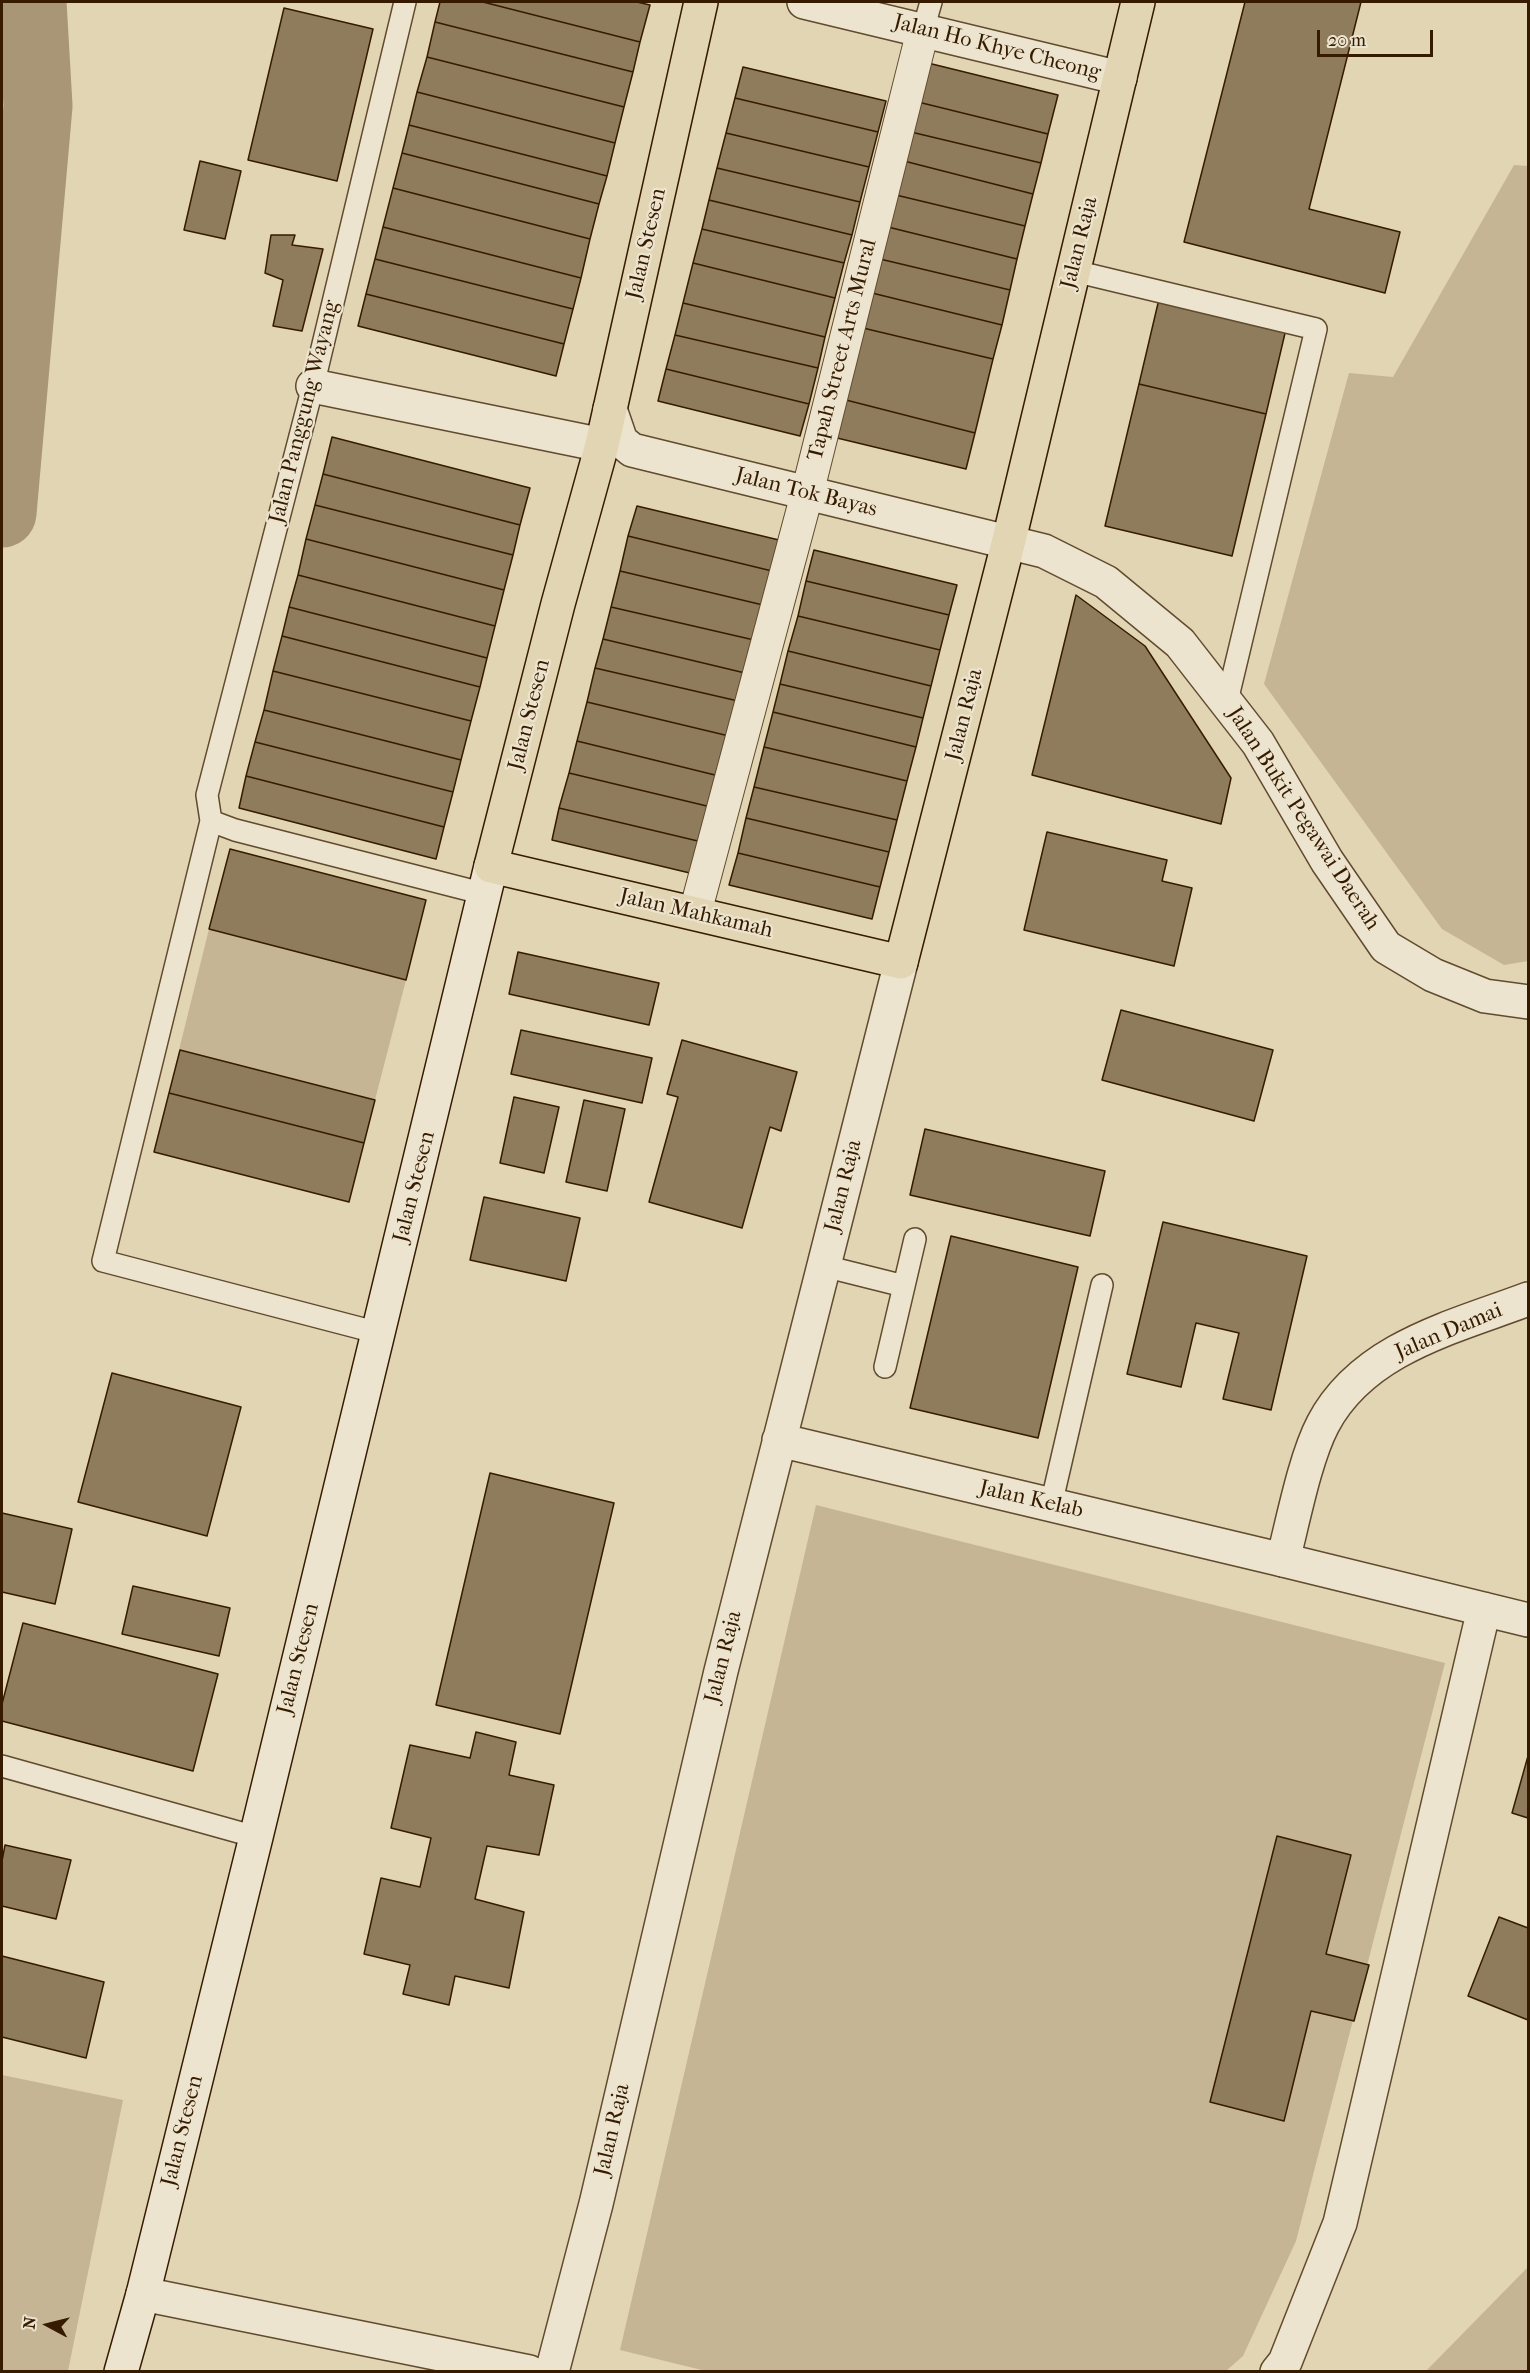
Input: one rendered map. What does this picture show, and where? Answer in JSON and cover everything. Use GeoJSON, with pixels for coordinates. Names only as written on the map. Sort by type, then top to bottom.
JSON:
{"type":"FeatureCollection","features":[{"type":"Feature","properties":{"kind":"highway","name":"Jalan Stesen"},"geometry":{"type":"LineString","coordinates":[[488,880],[558,604],[617,447],[610,409],[702,2]]}},
{"type":"Feature","properties":{"kind":"highway","name":"Jalan Raja"},"geometry":{"type":"LineString","coordinates":[[901,962],[994,540],[1074,271],[1138,2]]}},
{"type":"Feature","properties":{"kind":"highway","name":"Jalan Mahkamah"},"geometry":{"type":"LineString","coordinates":[[488,880],[695,913],[901,962]]}},
{"type":"Feature","properties":{"kind":"street","name":"Jalan Ho Khye Cheong"},"geometry":{"type":"LineString","coordinates":[[804,2],[927,16],[1120,78]]}},
{"type":"Feature","properties":{"kind":"street","name":"Tapah Street Arts Mural"},"geometry":{"type":"LineString","coordinates":[[695,913],[807,494],[927,16]]}},
{"type":"Feature","properties":{"kind":"street","name":"Jalan Tok Bayas"},"geometry":{"type":"LineString","coordinates":[[313,386],[617,447],[994,540]]}},
{"type":"Feature","properties":{"kind":"street","name":"Jalan Bukit Pegawai Daerah"},"geometry":{"type":"LineString","coordinates":[[994,540],[1044,551],[1106,582],[1180,644],[1258,743],[1327,861],[1386,947],[1433,975],[1485,996],[1528,1002]]}},
{"type":"Feature","properties":{"kind":"street","name":"Jalan Stesen"},"geometry":{"type":"LineString","coordinates":[[121,2372],[143,2294],[256,1837],[488,880]]}},
{"type":"Feature","properties":{"kind":"street","name":"Jalan Raja"},"geometry":{"type":"LineString","coordinates":[[552,2372],[596,2204],[718,1682],[901,962]]}},
{"type":"Feature","properties":{"kind":"street","name":"Jalan Damai"},"geometry":{"type":"LineString","coordinates":[[1283,1560],[1323,1425],[1352,1382],[1396,1351],[1528,1299]]}},
{"type":"Feature","properties":{"kind":"street","name":"Jalan Kelab"},"geometry":{"type":"LineString","coordinates":[[779,1440],[1528,1620]]}},
{"type":"Feature","properties":{"kind":"street"},"geometry":{"type":"LineString","coordinates":[[1276,2372],[1285,2362],[1340,2223],[1484,1609]]}},
{"type":"Feature","properties":{"kind":"street"},"geometry":{"type":"LineString","coordinates":[[143,2294],[529,2372]]}},
{"type":"Feature","properties":{"kind":"lane","name":"Jalan Panggung Wayang"},"geometry":{"type":"LineString","coordinates":[[379,1333],[103,1261],[211,821],[207,795],[313,386],[405,2]]}},
{"type":"Feature","properties":{"kind":"lane"},"geometry":{"type":"LineString","coordinates":[[1074,271],[1316,329],[1227,701]]}},
{"type":"Feature","properties":{"kind":"lane"},"geometry":{"type":"LineString","coordinates":[[211,821],[235,830],[488,880]]}},
{"type":"Feature","properties":{"kind":"lane"},"geometry":{"type":"LineString","coordinates":[[885,1367],[915,1239]]}},
{"type":"Feature","properties":{"kind":"lane"},"geometry":{"type":"LineString","coordinates":[[824,1266],[904,1286]]}},
{"type":"Feature","properties":{"kind":"lane"},"geometry":{"type":"LineString","coordinates":[[1051,1505],[1102,1285]]}},
{"type":"Feature","properties":{"kind":"lane"},"geometry":{"type":"LineString","coordinates":[[2,1766],[256,1837]]}},
{"type":"Feature","properties":{"kind":"shaded area"},"geometry":{"type":"Polygon","coordinates":[[[1514,165],[1528,166],[1528,961],[1504,965],[1442,929],[1264,684],[1349,373],[1393,377],[1514,165]]]}},
{"type":"Feature","properties":{"kind":"shaded area"},"geometry":{"type":"Polygon","coordinates":[[[209,929],[406,980],[375,1100],[179,1050],[209,929]]]}},
{"type":"Feature","properties":{"kind":"shaded area"},"geometry":{"type":"Polygon","coordinates":[[[816,1505],[1445,1663],[1296,2241],[1243,2356],[1226,2371],[710,2372],[620,2350],[816,1505]]]}},
{"type":"Feature","properties":{"kind":"shaded area"},"geometry":{"type":"Polygon","coordinates":[[[2,2075],[123,2100],[68,2371],[2,2371],[2,2075]]]}},
{"type":"Feature","properties":{"kind":"shaded area"},"geometry":{"type":"Polygon","coordinates":[[[1528,2267],[1528,2371],[1426,2371],[1528,2267]]]}},
{"type":"Feature","properties":{"kind":"building"},"geometry":{"type":"Polygon","coordinates":[[[440,2],[483,2],[640,42],[633,72],[435,22],[440,2]]]}},
{"type":"Feature","properties":{"kind":"building"},"geometry":{"type":"Polygon","coordinates":[[[483,2],[637,2],[650,5],[640,42],[483,2]]]}},
{"type":"Feature","properties":{"kind":"building"},"geometry":{"type":"Polygon","coordinates":[[[1245,2],[1361,2],[1309,209],[1400,232],[1385,293],[1184,242],[1245,2]]]}},
{"type":"Feature","properties":{"kind":"building"},"geometry":{"type":"Polygon","coordinates":[[[284,8],[373,29],[337,181],[248,160],[284,8]]]}},
{"type":"Feature","properties":{"kind":"building"},"geometry":{"type":"Polygon","coordinates":[[[435,22],[633,72],[624,107],[427,57],[435,22]]]}},
{"type":"Feature","properties":{"kind":"building"},"geometry":{"type":"Polygon","coordinates":[[[427,57],[624,107],[615,143],[417,92],[427,57]]]}},
{"type":"Feature","properties":{"kind":"building"},"geometry":{"type":"Polygon","coordinates":[[[928,63],[1058,95],[1048,134],[918,102],[928,63]]]}},
{"type":"Feature","properties":{"kind":"building"},"geometry":{"type":"Polygon","coordinates":[[[743,67],[886,101],[878,132],[735,98],[743,67]]]}},
{"type":"Feature","properties":{"kind":"building"},"geometry":{"type":"Polygon","coordinates":[[[417,92],[615,143],[607,176],[409,125],[417,92]]]}},
{"type":"Feature","properties":{"kind":"building"},"geometry":{"type":"Polygon","coordinates":[[[735,98],[878,132],[869,167],[726,133],[735,98]]]}},
{"type":"Feature","properties":{"kind":"building"},"geometry":{"type":"Polygon","coordinates":[[[918,102],[1048,134],[1041,163],[911,132],[918,102]]]}},
{"type":"Feature","properties":{"kind":"building"},"geometry":{"type":"Polygon","coordinates":[[[409,125],[607,176],[599,204],[402,153],[409,125]]]}},
{"type":"Feature","properties":{"kind":"building"},"geometry":{"type":"Polygon","coordinates":[[[911,132],[1041,163],[1033,194],[904,161],[911,132]]]}},
{"type":"Feature","properties":{"kind":"building"},"geometry":{"type":"Polygon","coordinates":[[[726,133],[869,167],[860,202],[717,168],[726,133]]]}},
{"type":"Feature","properties":{"kind":"building"},"geometry":{"type":"Polygon","coordinates":[[[402,153],[599,204],[590,239],[393,188],[402,153]]]}},
{"type":"Feature","properties":{"kind":"building"},"geometry":{"type":"Polygon","coordinates":[[[200,161],[241,171],[225,239],[184,230],[200,161]]]}},
{"type":"Feature","properties":{"kind":"building"},"geometry":{"type":"Polygon","coordinates":[[[904,161],[1033,194],[1025,226],[896,195],[904,161]]]}},
{"type":"Feature","properties":{"kind":"building"},"geometry":{"type":"Polygon","coordinates":[[[717,168],[860,202],[852,235],[709,200],[717,168]]]}},
{"type":"Feature","properties":{"kind":"building"},"geometry":{"type":"Polygon","coordinates":[[[393,188],[590,239],[581,278],[383,227],[393,188]]]}},
{"type":"Feature","properties":{"kind":"building"},"geometry":{"type":"Polygon","coordinates":[[[896,195],[1025,226],[1017,259],[888,227],[896,195]]]}},
{"type":"Feature","properties":{"kind":"building"},"geometry":{"type":"Polygon","coordinates":[[[709,200],[852,235],[844,263],[702,229],[709,200]]]}},
{"type":"Feature","properties":{"kind":"building"},"geometry":{"type":"Polygon","coordinates":[[[383,227],[581,278],[573,309],[375,259],[383,227]]]}},
{"type":"Feature","properties":{"kind":"building"},"geometry":{"type":"Polygon","coordinates":[[[888,227],[1017,259],[1010,290],[880,259],[888,227]]]}},
{"type":"Feature","properties":{"kind":"building"},"geometry":{"type":"Polygon","coordinates":[[[702,229],[844,263],[835,298],[693,263],[702,229]]]}},
{"type":"Feature","properties":{"kind":"building"},"geometry":{"type":"Polygon","coordinates":[[[271,235],[295,235],[292,245],[323,249],[302,331],[273,326],[283,280],[265,273],[271,235]]]}},
{"type":"Feature","properties":{"kind":"building"},"geometry":{"type":"Polygon","coordinates":[[[375,259],[573,309],[564,344],[366,294],[375,259]]]}},
{"type":"Feature","properties":{"kind":"building"},"geometry":{"type":"Polygon","coordinates":[[[880,259],[1010,290],[1002,325],[872,293],[880,259]]]}},
{"type":"Feature","properties":{"kind":"building"},"geometry":{"type":"Polygon","coordinates":[[[693,263],[835,298],[825,337],[683,303],[693,263]]]}},
{"type":"Feature","properties":{"kind":"building"},"geometry":{"type":"Polygon","coordinates":[[[872,293],[1002,325],[993,359],[863,328],[872,293]]]}},
{"type":"Feature","properties":{"kind":"building"},"geometry":{"type":"Polygon","coordinates":[[[366,294],[564,344],[556,376],[358,326],[366,294]]]}},
{"type":"Feature","properties":{"kind":"building"},"geometry":{"type":"Polygon","coordinates":[[[1159,299],[1286,329],[1266,414],[1139,384],[1159,299]]]}},
{"type":"Feature","properties":{"kind":"building"},"geometry":{"type":"Polygon","coordinates":[[[683,303],[825,337],[818,368],[675,335],[683,303]]]}},
{"type":"Feature","properties":{"kind":"building"},"geometry":{"type":"Polygon","coordinates":[[[863,328],[993,359],[975,433],[846,400],[863,328]]]}},
{"type":"Feature","properties":{"kind":"building"},"geometry":{"type":"Polygon","coordinates":[[[675,335],[818,368],[809,404],[666,369],[675,335]]]}},
{"type":"Feature","properties":{"kind":"building"},"geometry":{"type":"Polygon","coordinates":[[[666,369],[809,404],[800,436],[658,401],[666,369]]]}},
{"type":"Feature","properties":{"kind":"building"},"geometry":{"type":"Polygon","coordinates":[[[1139,384],[1266,414],[1232,556],[1105,526],[1139,384]]]}},
{"type":"Feature","properties":{"kind":"building"},"geometry":{"type":"Polygon","coordinates":[[[846,400],[975,433],[966,469],[837,438],[846,400]]]}},
{"type":"Feature","properties":{"kind":"building"},"geometry":{"type":"Polygon","coordinates":[[[332,437],[530,488],[520,525],[323,474],[332,437]]]}},
{"type":"Feature","properties":{"kind":"building"},"geometry":{"type":"Polygon","coordinates":[[[323,474],[520,525],[513,555],[315,505],[323,474]]]}},
{"type":"Feature","properties":{"kind":"building"},"geometry":{"type":"Polygon","coordinates":[[[315,505],[513,555],[504,590],[306,539],[315,505]]]}},
{"type":"Feature","properties":{"kind":"building"},"geometry":{"type":"Polygon","coordinates":[[[637,506],[779,540],[772,571],[628,536],[637,506]]]}},
{"type":"Feature","properties":{"kind":"building"},"geometry":{"type":"Polygon","coordinates":[[[628,536],[772,571],[763,605],[620,571],[628,536]]]}},
{"type":"Feature","properties":{"kind":"building"},"geometry":{"type":"Polygon","coordinates":[[[306,539],[504,590],[495,626],[298,575],[306,539]]]}},
{"type":"Feature","properties":{"kind":"building"},"geometry":{"type":"Polygon","coordinates":[[[814,550],[957,585],[949,615],[806,581],[814,550]]]}},
{"type":"Feature","properties":{"kind":"building"},"geometry":{"type":"Polygon","coordinates":[[[620,571],[763,605],[754,640],[611,607],[620,571]]]}},
{"type":"Feature","properties":{"kind":"building"},"geometry":{"type":"Polygon","coordinates":[[[298,575],[495,626],[487,658],[289,607],[298,575]]]}},
{"type":"Feature","properties":{"kind":"building"},"geometry":{"type":"Polygon","coordinates":[[[806,581],[949,615],[940,650],[798,616],[806,581]]]}},
{"type":"Feature","properties":{"kind":"building"},"geometry":{"type":"Polygon","coordinates":[[[1076,595],[1145,646],[1231,778],[1221,824],[1032,775],[1076,595]]]}},
{"type":"Feature","properties":{"kind":"building"},"geometry":{"type":"Polygon","coordinates":[[[289,607],[487,658],[480,687],[282,636],[289,607]]]}},
{"type":"Feature","properties":{"kind":"building"},"geometry":{"type":"Polygon","coordinates":[[[611,607],[754,640],[745,673],[603,639],[611,607]]]}},
{"type":"Feature","properties":{"kind":"building"},"geometry":{"type":"Polygon","coordinates":[[[798,616],[940,650],[931,686],[788,651],[798,616]]]}},
{"type":"Feature","properties":{"kind":"building"},"geometry":{"type":"Polygon","coordinates":[[[282,636],[480,687],[471,721],[273,671],[282,636]]]}},
{"type":"Feature","properties":{"kind":"building"},"geometry":{"type":"Polygon","coordinates":[[[603,639],[745,673],[738,701],[595,668],[603,639]]]}},
{"type":"Feature","properties":{"kind":"building"},"geometry":{"type":"Polygon","coordinates":[[[788,651],[931,686],[923,718],[780,684],[788,651]]]}},
{"type":"Feature","properties":{"kind":"building"},"geometry":{"type":"Polygon","coordinates":[[[595,668],[738,701],[729,736],[587,702],[595,668]]]}},
{"type":"Feature","properties":{"kind":"building"},"geometry":{"type":"Polygon","coordinates":[[[273,671],[471,721],[461,760],[264,710],[273,671]]]}},
{"type":"Feature","properties":{"kind":"building"},"geometry":{"type":"Polygon","coordinates":[[[780,684],[923,718],[916,747],[773,712],[780,684]]]}},
{"type":"Feature","properties":{"kind":"building"},"geometry":{"type":"Polygon","coordinates":[[[587,702],[729,736],[719,776],[577,741],[587,702]]]}},
{"type":"Feature","properties":{"kind":"building"},"geometry":{"type":"Polygon","coordinates":[[[264,710],[461,760],[453,792],[255,742],[264,710]]]}},
{"type":"Feature","properties":{"kind":"building"},"geometry":{"type":"Polygon","coordinates":[[[773,712],[916,747],[907,781],[764,747],[773,712]]]}},
{"type":"Feature","properties":{"kind":"building"},"geometry":{"type":"Polygon","coordinates":[[[577,741],[719,776],[711,807],[569,773],[577,741]]]}},
{"type":"Feature","properties":{"kind":"building"},"geometry":{"type":"Polygon","coordinates":[[[255,742],[453,792],[444,827],[246,776],[255,742]]]}},
{"type":"Feature","properties":{"kind":"building"},"geometry":{"type":"Polygon","coordinates":[[[764,747],[907,781],[897,820],[754,787],[764,747]]]}},
{"type":"Feature","properties":{"kind":"building"},"geometry":{"type":"Polygon","coordinates":[[[569,773],[711,807],[702,842],[559,808],[569,773]]]}},
{"type":"Feature","properties":{"kind":"building"},"geometry":{"type":"Polygon","coordinates":[[[246,776],[444,827],[436,859],[239,808],[246,776]]]}},
{"type":"Feature","properties":{"kind":"building"},"geometry":{"type":"Polygon","coordinates":[[[754,787],[897,820],[889,852],[746,818],[754,787]]]}},
{"type":"Feature","properties":{"kind":"building"},"geometry":{"type":"Polygon","coordinates":[[[559,808],[702,842],[694,874],[552,840],[559,808]]]}},
{"type":"Feature","properties":{"kind":"building"},"geometry":{"type":"Polygon","coordinates":[[[746,818],[889,852],[880,887],[738,853],[746,818]]]}},
{"type":"Feature","properties":{"kind":"building"},"geometry":{"type":"Polygon","coordinates":[[[1047,832],[1167,860],[1162,881],[1192,888],[1174,966],[1024,930],[1047,832]]]}},
{"type":"Feature","properties":{"kind":"building"},"geometry":{"type":"Polygon","coordinates":[[[230,849],[426,900],[406,980],[209,929],[230,849]]]}},
{"type":"Feature","properties":{"kind":"building"},"geometry":{"type":"Polygon","coordinates":[[[738,853],[880,887],[872,919],[729,885],[738,853]]]}},
{"type":"Feature","properties":{"kind":"building"},"geometry":{"type":"Polygon","coordinates":[[[518,952],[659,983],[649,1025],[509,994],[518,952]]]}},
{"type":"Feature","properties":{"kind":"building"},"geometry":{"type":"Polygon","coordinates":[[[1121,1010],[1273,1050],[1254,1121],[1102,1080],[1121,1010]]]}},
{"type":"Feature","properties":{"kind":"building"},"geometry":{"type":"Polygon","coordinates":[[[521,1030],[652,1058],[642,1103],[511,1074],[521,1030]]]}},
{"type":"Feature","properties":{"kind":"building"},"geometry":{"type":"Polygon","coordinates":[[[682,1040],[797,1072],[781,1131],[770,1127],[742,1228],[649,1202],[678,1097],[667,1094],[682,1040]]]}},
{"type":"Feature","properties":{"kind":"building"},"geometry":{"type":"Polygon","coordinates":[[[180,1050],[375,1100],[364,1143],[169,1093],[180,1050]]]}},
{"type":"Feature","properties":{"kind":"building"},"geometry":{"type":"Polygon","coordinates":[[[169,1093],[364,1143],[349,1202],[154,1152],[169,1093]]]}},
{"type":"Feature","properties":{"kind":"building"},"geometry":{"type":"Polygon","coordinates":[[[514,1097],[559,1107],[544,1173],[500,1163],[514,1097]]]}},
{"type":"Feature","properties":{"kind":"building"},"geometry":{"type":"Polygon","coordinates":[[[584,1100],[625,1109],[607,1191],[566,1182],[584,1100]]]}},
{"type":"Feature","properties":{"kind":"building"},"geometry":{"type":"Polygon","coordinates":[[[925,1129],[1105,1171],[1090,1236],[910,1195],[925,1129]]]}},
{"type":"Feature","properties":{"kind":"building"},"geometry":{"type":"Polygon","coordinates":[[[484,1197],[580,1218],[566,1281],[470,1260],[484,1197]]]}},
{"type":"Feature","properties":{"kind":"building"},"geometry":{"type":"Polygon","coordinates":[[[1163,1222],[1307,1256],[1271,1410],[1223,1399],[1239,1333],[1196,1323],[1181,1387],[1127,1374],[1163,1222]]]}},
{"type":"Feature","properties":{"kind":"building"},"geometry":{"type":"Polygon","coordinates":[[[951,1236],[1078,1267],[1038,1438],[910,1408],[951,1236]]]}},
{"type":"Feature","properties":{"kind":"building"},"geometry":{"type":"Polygon","coordinates":[[[112,1373],[241,1407],[207,1536],[78,1502],[112,1373]]]}},
{"type":"Feature","properties":{"kind":"building"},"geometry":{"type":"Polygon","coordinates":[[[490,1473],[614,1503],[560,1734],[436,1705],[490,1473]]]}},
{"type":"Feature","properties":{"kind":"building"},"geometry":{"type":"Polygon","coordinates":[[[2,1513],[72,1529],[55,1604],[2,1592],[2,1513]]]}},
{"type":"Feature","properties":{"kind":"building"},"geometry":{"type":"Polygon","coordinates":[[[133,1586],[230,1608],[219,1656],[122,1634],[133,1586]]]}},
{"type":"Feature","properties":{"kind":"building"},"geometry":{"type":"Polygon","coordinates":[[[23,1623],[218,1674],[193,1771],[2,1721],[2,1704],[23,1623]]]}},
{"type":"Feature","properties":{"kind":"building"},"geometry":{"type":"Polygon","coordinates":[[[476,1732],[516,1742],[509,1775],[554,1785],[539,1855],[487,1846],[475,1899],[524,1912],[509,1988],[455,1976],[449,2005],[403,1994],[410,1965],[364,1954],[381,1878],[420,1887],[431,1838],[391,1828],[410,1745],[470,1758],[476,1732]]]}},
{"type":"Feature","properties":{"kind":"building"},"geometry":{"type":"Polygon","coordinates":[[[1528,1756],[1528,1818],[1512,1813],[1528,1756]]]}},
{"type":"Feature","properties":{"kind":"building"},"geometry":{"type":"Polygon","coordinates":[[[1277,1836],[1351,1855],[1326,1954],[1369,1965],[1354,2021],[1311,2011],[1284,2121],[1210,2102],[1277,1836]]]}},
{"type":"Feature","properties":{"kind":"building"},"geometry":{"type":"Polygon","coordinates":[[[5,1845],[71,1860],[56,1919],[2,1906],[2,1861],[5,1845]]]}},
{"type":"Feature","properties":{"kind":"building"},"geometry":{"type":"Polygon","coordinates":[[[1499,1917],[1528,1928],[1528,2020],[1468,1996],[1499,1917]]]}},
{"type":"Feature","properties":{"kind":"building"},"geometry":{"type":"Polygon","coordinates":[[[2,1956],[104,1982],[86,2058],[2,2037],[2,1956]]]}},
{"type":"Feature","properties":{"kind":"waterway"},"geometry":{"type":"LineString","coordinates":[[2,513],[38,106],[32,2]]}}]}
